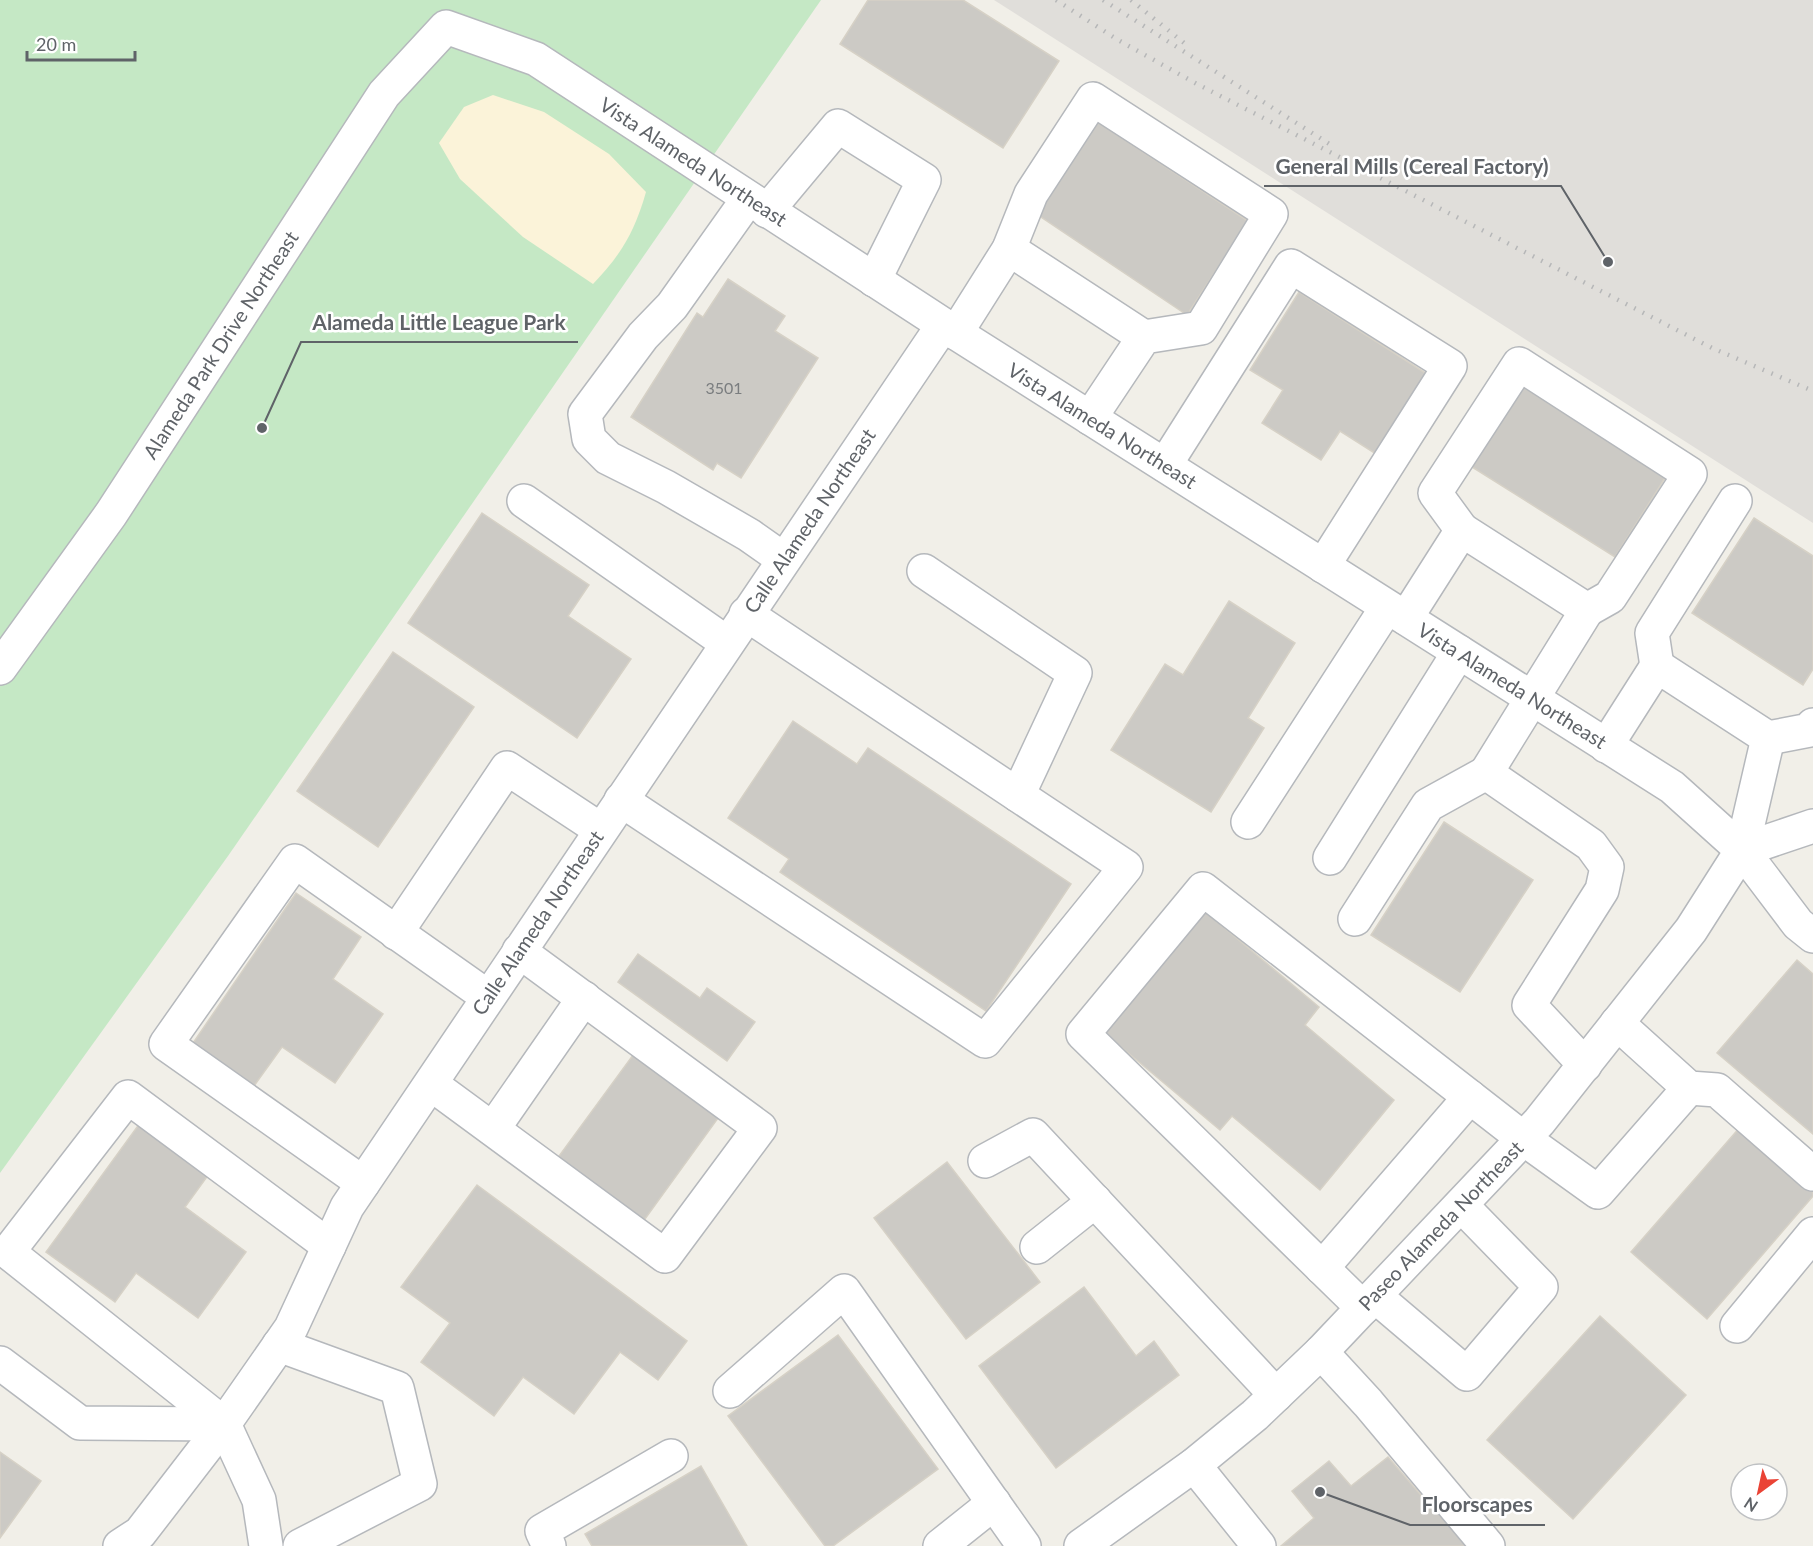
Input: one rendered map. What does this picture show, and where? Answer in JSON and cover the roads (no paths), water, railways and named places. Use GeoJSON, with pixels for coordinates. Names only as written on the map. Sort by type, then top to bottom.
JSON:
{"type":"FeatureCollection","features":[{"type":"Feature","properties":{"kind":"street","name":"Vista Alameda Northeast"},"geometry":{"type":"LineString","coordinates":[[446,27],[536,59],[950,329],[1672,788],[1742,850],[1798,924],[1813,936]]}},
{"type":"Feature","properties":{"kind":"street","name":"Alameda Park Drive Northeast"},"geometry":{"type":"LineString","coordinates":[[0,668],[111,514],[384,94],[446,27]]}},
{"type":"Feature","properties":{"kind":"street","name":"Calle Alameda Northeast"},"geometry":{"type":"LineString","coordinates":[[120,1546],[140,1533],[224,1424],[291,1329],[347,1207],[783,559],[1010,249],[1031,194],[1093,99],[1271,214],[1201,328],[1144,337]]}},
{"type":"Feature","properties":{"kind":"street"},"geometry":{"type":"LineString","coordinates":[[783,559],[749,535],[666,487],[608,458],[590,440],[585,414],[643,336],[672,306],[757,205],[838,126],[924,180],[874,280]]}},
{"type":"Feature","properties":{"kind":"street"},"geometry":{"type":"LineString","coordinates":[[1010,249],[1144,337],[1090,418]]}},
{"type":"Feature","properties":{"kind":"street"},"geometry":{"type":"LineString","coordinates":[[1165,465],[1291,266],[1450,366],[1323,566]]}},
{"type":"Feature","properties":{"kind":"street"},"geometry":{"type":"LineString","coordinates":[[1355,919],[1428,805],[1486,772],[1587,610],[1610,597],[1690,474],[1519,364],[1435,493],[1462,530],[1587,610]]}},
{"type":"Feature","properties":{"kind":"street"},"geometry":{"type":"LineString","coordinates":[[524,501],[727,643]]}},
{"type":"Feature","properties":{"kind":"street"},"geometry":{"type":"LineString","coordinates":[[1606,746],[1657,666],[1652,633],[1735,501]]}},
{"type":"Feature","properties":{"kind":"street"},"geometry":{"type":"LineString","coordinates":[[1248,822],[1397,613],[1462,530]]}},
{"type":"Feature","properties":{"kind":"street"},"geometry":{"type":"LineString","coordinates":[[924,571],[1075,673],[1018,795]]}},
{"type":"Feature","properties":{"kind":"street"},"geometry":{"type":"LineString","coordinates":[[621,800],[985,1041],[1126,867],[746,614]]}},
{"type":"Feature","properties":{"kind":"street"},"geometry":{"type":"LineString","coordinates":[[1330,858],[1459,652]]}},
{"type":"Feature","properties":{"kind":"street"},"geometry":{"type":"LineString","coordinates":[[1657,666],[1768,738],[1810,730],[1813,724]]}},
{"type":"Feature","properties":{"kind":"street","name":"Paseo Alameda Northeast"},"geometry":{"type":"LineString","coordinates":[[1081,1546],[1194,1465],[1275,1395],[1321,1352],[1524,1139],[1691,930],[1742,850],[1768,738]]}},
{"type":"Feature","properties":{"kind":"street"},"geometry":{"type":"LineString","coordinates":[[396,933],[507,768],[601,830]]}},
{"type":"Feature","properties":{"kind":"street"},"geometry":{"type":"LineString","coordinates":[[1486,772],[1591,845],[1606,867],[1602,890],[1529,1005],[1585,1065]]}},
{"type":"Feature","properties":{"kind":"street"},"geometry":{"type":"LineString","coordinates":[[1742,850],[1813,825]]}},
{"type":"Feature","properties":{"kind":"street"},"geometry":{"type":"LineString","coordinates":[[363,1183],[166,1044],[295,861],[488,997]]}},
{"type":"Feature","properties":{"kind":"street"},"geometry":{"type":"LineString","coordinates":[[1461,1205],[1541,1287],[1467,1374],[1323,1268],[1083,1034],[1203,889],[1524,1139],[1598,1192],[1689,1088]]}},
{"type":"Feature","properties":{"kind":"street"},"geometry":{"type":"LineString","coordinates":[[431,1084],[665,1256],[760,1128],[519,951]]}},
{"type":"Feature","properties":{"kind":"street"},"geometry":{"type":"LineString","coordinates":[[493,1129],[584,998]]}},
{"type":"Feature","properties":{"kind":"street"},"geometry":{"type":"LineString","coordinates":[[1617,1023],[1689,1088],[1717,1090],[1813,1174]]}},
{"type":"Feature","properties":{"kind":"street"},"geometry":{"type":"LineString","coordinates":[[266,1546],[259,1500],[224,1424],[8,1252],[128,1097],[329,1246]]}},
{"type":"Feature","properties":{"kind":"street"},"geometry":{"type":"LineString","coordinates":[[1323,1268],[1470,1097]]}},
{"type":"Feature","properties":{"kind":"street"},"geometry":{"type":"LineString","coordinates":[[985,1161],[1032,1135],[1275,1395]]}},
{"type":"Feature","properties":{"kind":"street"},"geometry":{"type":"LineString","coordinates":[[1036,1247],[1095,1201]]}},
{"type":"Feature","properties":{"kind":"street"},"geometry":{"type":"LineString","coordinates":[[1737,1326],[1813,1234]]}},
{"type":"Feature","properties":{"kind":"street"},"geometry":{"type":"LineString","coordinates":[[730,1391],[844,1291],[1024,1546]]}},
{"type":"Feature","properties":{"kind":"street"},"geometry":{"type":"LineString","coordinates":[[279,1345],[397,1388],[420,1484],[300,1546]]}},
{"type":"Feature","properties":{"kind":"street"},"geometry":{"type":"LineString","coordinates":[[1321,1352],[1368,1403],[1488,1546]]}},
{"type":"Feature","properties":{"kind":"street"},"geometry":{"type":"LineString","coordinates":[[0,1363],[80,1423],[224,1424]]}},
{"type":"Feature","properties":{"kind":"street"},"geometry":{"type":"LineString","coordinates":[[549,1546],[542,1531],[671,1456]]}},
{"type":"Feature","properties":{"kind":"street"},"geometry":{"type":"LineString","coordinates":[[1194,1465],[1258,1546]]}},
{"type":"Feature","properties":{"kind":"street"},"geometry":{"type":"LineString","coordinates":[[940,1546],[994,1503]]}},
{"type":"Feature","properties":{"kind":"railway"},"geometry":{"type":"LineString","coordinates":[[1056,0],[1118,40],[1197,84],[1712,348],[1813,391]]}},
{"type":"Feature","properties":{"kind":"railway"},"geometry":{"type":"LineString","coordinates":[[1103,0],[1331,145]]}},
{"type":"Feature","properties":{"kind":"railway"},"geometry":{"type":"LineString","coordinates":[[1131,0],[1189,47]]}},
{"type":"Feature","properties":{"kind":"place","name":"General Mills (Cereal Factory)"},"geometry":{"type":"Point","coordinates":[1608,262]}},
{"type":"Feature","properties":{"kind":"place","name":"Alameda Little League Park"},"geometry":{"type":"Point","coordinates":[262,428]}},
{"type":"Feature","properties":{"kind":"place","name":"Floorscapes"},"geometry":{"type":"Point","coordinates":[1320,1492]}}]}
